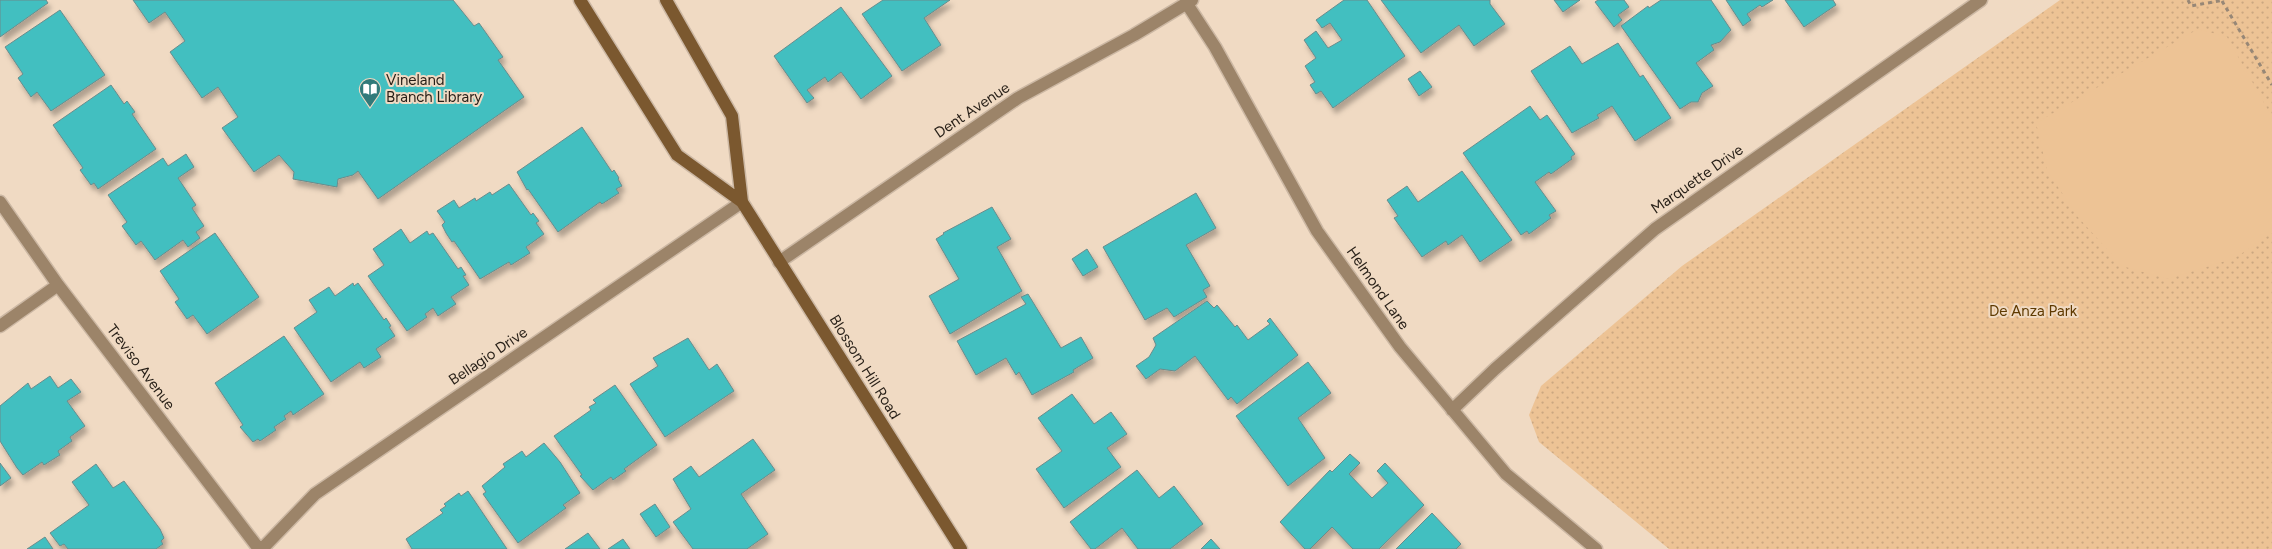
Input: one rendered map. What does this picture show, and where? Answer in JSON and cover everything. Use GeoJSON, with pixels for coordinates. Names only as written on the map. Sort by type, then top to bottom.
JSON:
{"type":"FeatureCollection","features":[{"type":"Feature","properties":{"kind":"main road","name":"Blossom Hill Road"},"geometry":{"type":"LineString","coordinates":[[580,0],[677,155],[742,202],[961,549]]}},
{"type":"Feature","properties":{"kind":"main road","name":"Blossom Hill Road"},"geometry":{"type":"LineString","coordinates":[[666,0],[732,116],[742,202]]}},
{"type":"Feature","properties":{"kind":"street","name":"Marquette Drive"},"geometry":{"type":"LineString","coordinates":[[1452,410],[1495,369],[1654,229],[1981,0]]}},
{"type":"Feature","properties":{"kind":"street","name":"Helmond Lane"},"geometry":{"type":"LineString","coordinates":[[1189,2],[1317,231],[1400,347],[1506,474],[1596,549]]}},
{"type":"Feature","properties":{"kind":"street","name":"Dent Avenue"},"geometry":{"type":"LineString","coordinates":[[779,262],[1018,98],[1134,35],[1189,2]]}},
{"type":"Feature","properties":{"kind":"street","name":"Treviso Avenue"},"geometry":{"type":"LineString","coordinates":[[0,202],[58,285],[260,549]]}},
{"type":"Feature","properties":{"kind":"street","name":"Bellagio Drive"},"geometry":{"type":"LineString","coordinates":[[260,549],[315,494],[742,202]]}},
{"type":"Feature","properties":{"kind":"street"},"geometry":{"type":"LineString","coordinates":[[0,326],[58,285]]}},
{"type":"Feature","properties":{"kind":"path"},"geometry":{"type":"LineString","coordinates":[[2188,0],[2191,6],[2223,0],[2272,85]]}},
{"type":"Feature","properties":{"kind":"green space","name":"De Anza Park"},"geometry":{"type":"Polygon","coordinates":[[[2060,0],[2272,0],[2272,549],[1669,549],[1539,442],[1529,415],[1541,386],[1682,266],[2060,0]]]}},
{"type":"Feature","properties":{"kind":"green space"},"geometry":{"type":"Polygon","coordinates":[[[2198,29],[2227,37],[2272,117],[2272,233],[2235,258],[2168,279],[2122,266],[2077,216],[2047,170],[2036,123],[2198,29]]]}},
{"type":"Feature","properties":{"kind":"building"},"geometry":{"type":"Polygon","coordinates":[[[0,0],[46,0],[48,3],[0,37],[0,0]]]}},
{"type":"Feature","properties":{"kind":"building","name":"Vineland Branch Library"},"geometry":{"type":"Polygon","coordinates":[[[133,0],[453,0],[474,26],[479,23],[503,57],[498,60],[524,97],[378,199],[358,171],[353,175],[338,179],[337,187],[293,179],[294,172],[279,155],[254,172],[222,128],[238,117],[218,87],[202,98],[170,52],[185,41],[165,12],[149,23],[133,0]]]}},
{"type":"Feature","properties":{"kind":"building"},"geometry":{"type":"Polygon","coordinates":[[[883,0],[950,0],[924,18],[941,45],[902,71],[862,14],[883,0]]]}},
{"type":"Feature","properties":{"kind":"building"},"geometry":{"type":"Polygon","coordinates":[[[1344,0],[1367,0],[1405,56],[1333,108],[1321,91],[1316,94],[1310,85],[1315,82],[1305,66],[1316,58],[1304,40],[1316,31],[1328,48],[1342,40],[1330,23],[1322,28],[1316,20],[1344,0]]]}},
{"type":"Feature","properties":{"kind":"building"},"geometry":{"type":"Polygon","coordinates":[[[1381,0],[1490,0],[1490,4],[1505,24],[1474,46],[1459,25],[1421,53],[1381,0]]]}},
{"type":"Feature","properties":{"kind":"building"},"geometry":{"type":"Polygon","coordinates":[[[1554,0],[1580,0],[1563,12],[1554,0]]]}},
{"type":"Feature","properties":{"kind":"building"},"geometry":{"type":"Polygon","coordinates":[[[1598,0],[1624,0],[1629,7],[1618,15],[1622,20],[1614,27],[1595,2],[1598,0]]]}},
{"type":"Feature","properties":{"kind":"building"},"geometry":{"type":"Polygon","coordinates":[[[1661,0],[1711,0],[1731,30],[1720,42],[1711,45],[1714,50],[1696,63],[1713,86],[1702,93],[1698,102],[1691,102],[1680,109],[1621,26],[1648,6],[1649,8],[1661,0]]]}},
{"type":"Feature","properties":{"kind":"building"},"geometry":{"type":"Polygon","coordinates":[[[1726,0],[1773,0],[1762,7],[1760,5],[1747,14],[1751,20],[1743,26],[1726,0]]]}},
{"type":"Feature","properties":{"kind":"building"},"geometry":{"type":"Polygon","coordinates":[[[1785,0],[1833,0],[1836,5],[1804,27],[1785,0]]]}},
{"type":"Feature","properties":{"kind":"building"},"geometry":{"type":"Polygon","coordinates":[[[841,7],[892,76],[861,99],[841,72],[828,82],[825,77],[807,90],[814,98],[807,103],[774,56],[841,7]]]}},
{"type":"Feature","properties":{"kind":"building"},"geometry":{"type":"Polygon","coordinates":[[[60,10],[105,75],[51,111],[37,92],[31,97],[18,78],[23,74],[5,47],[60,10]]]}},
{"type":"Feature","properties":{"kind":"building"},"geometry":{"type":"Polygon","coordinates":[[[1618,43],[1640,77],[1643,75],[1671,118],[1635,141],[1612,106],[1597,115],[1599,118],[1572,133],[1531,71],[1570,46],[1582,64],[1618,43]]]}},
{"type":"Feature","properties":{"kind":"building"},"geometry":{"type":"Polygon","coordinates":[[[1420,71],[1432,87],[1419,96],[1408,79],[1420,71]]]}},
{"type":"Feature","properties":{"kind":"building"},"geometry":{"type":"Polygon","coordinates":[[[111,85],[124,104],[127,101],[135,112],[132,114],[156,149],[98,189],[94,183],[91,185],[80,170],[83,168],[53,125],[111,85]]]}},
{"type":"Feature","properties":{"kind":"building"},"geometry":{"type":"Polygon","coordinates":[[[1530,106],[1540,120],[1547,115],[1575,154],[1571,157],[1572,159],[1551,174],[1549,172],[1535,182],[1556,211],[1549,215],[1551,218],[1529,234],[1527,231],[1521,235],[1463,153],[1530,106]]]}},
{"type":"Feature","properties":{"kind":"building"},"geometry":{"type":"Polygon","coordinates":[[[582,127],[612,172],[614,170],[622,186],[616,189],[619,193],[602,204],[600,202],[558,232],[527,190],[517,172],[582,127]]]}},
{"type":"Feature","properties":{"kind":"building"},"geometry":{"type":"Polygon","coordinates":[[[186,154],[194,167],[178,178],[196,205],[192,208],[204,226],[196,232],[200,238],[188,247],[183,240],[155,260],[141,241],[136,245],[122,226],[127,222],[108,195],[163,158],[168,166],[186,154]]]}},
{"type":"Feature","properties":{"kind":"building"},"geometry":{"type":"Polygon","coordinates":[[[1462,171],[1512,240],[1480,262],[1462,235],[1448,245],[1446,241],[1422,257],[1394,218],[1398,216],[1387,200],[1407,186],[1418,202],[1462,171]]]}},
{"type":"Feature","properties":{"kind":"building"},"geometry":{"type":"Polygon","coordinates":[[[509,184],[531,215],[533,213],[539,221],[536,223],[544,234],[526,247],[530,253],[511,265],[509,262],[480,279],[454,241],[452,242],[446,233],[442,225],[445,222],[437,211],[454,200],[459,208],[475,198],[476,201],[490,192],[492,195],[509,184]]]}},
{"type":"Feature","properties":{"kind":"building"},"geometry":{"type":"Polygon","coordinates":[[[1196,193],[1216,228],[1186,245],[1210,286],[1203,290],[1207,297],[1174,317],[1167,308],[1145,320],[1103,247],[1196,193]]]}},
{"type":"Feature","properties":{"kind":"building"},"geometry":{"type":"Polygon","coordinates":[[[992,207],[1011,239],[997,247],[1022,291],[950,334],[929,296],[959,279],[936,239],[943,233],[992,207]]]}},
{"type":"Feature","properties":{"kind":"building"},"geometry":{"type":"Polygon","coordinates":[[[401,229],[410,243],[427,231],[429,235],[433,233],[458,269],[461,267],[466,275],[463,276],[469,285],[451,297],[456,304],[438,316],[433,308],[425,314],[427,317],[407,331],[368,276],[384,265],[373,249],[401,229]]]}},
{"type":"Feature","properties":{"kind":"building"},"geometry":{"type":"Polygon","coordinates":[[[215,233],[259,297],[207,334],[193,315],[187,319],[175,302],[179,299],[160,271],[215,233]]]}},
{"type":"Feature","properties":{"kind":"building"},"geometry":{"type":"Polygon","coordinates":[[[1087,249],[1098,267],[1083,276],[1072,259],[1087,249]]]}},
{"type":"Feature","properties":{"kind":"building"},"geometry":{"type":"Polygon","coordinates":[[[353,283],[354,286],[358,283],[384,320],[386,318],[395,336],[376,349],[381,357],[364,368],[360,362],[331,382],[294,328],[317,312],[309,300],[329,287],[335,296],[353,283]]]}},
{"type":"Feature","properties":{"kind":"building"},"geometry":{"type":"Polygon","coordinates":[[[1028,294],[1061,348],[1081,337],[1093,358],[1073,370],[1074,372],[1032,395],[1019,372],[1016,375],[1006,358],[976,375],[957,341],[1026,304],[1021,297],[1028,294]]]}},
{"type":"Feature","properties":{"kind":"building"},"geometry":{"type":"Polygon","coordinates":[[[1207,301],[1214,308],[1217,305],[1235,327],[1237,325],[1248,340],[1270,324],[1267,321],[1270,318],[1298,355],[1237,404],[1231,397],[1228,400],[1195,356],[1175,371],[1160,369],[1146,379],[1136,366],[1149,357],[1156,345],[1153,338],[1207,301]]]}},
{"type":"Feature","properties":{"kind":"building"},"geometry":{"type":"Polygon","coordinates":[[[284,336],[324,394],[293,415],[291,411],[284,416],[286,419],[274,427],[276,430],[260,441],[258,439],[253,442],[240,427],[243,425],[215,383],[284,336]]]}},
{"type":"Feature","properties":{"kind":"building"},"geometry":{"type":"Polygon","coordinates":[[[688,338],[709,370],[717,364],[734,391],[665,437],[630,384],[658,366],[653,358],[688,338]]]}},
{"type":"Feature","properties":{"kind":"building"},"geometry":{"type":"Polygon","coordinates":[[[1308,362],[1331,393],[1298,418],[1325,458],[1288,486],[1236,416],[1308,362]]]}},
{"type":"Feature","properties":{"kind":"building"},"geometry":{"type":"Polygon","coordinates":[[[50,376],[58,388],[71,379],[81,392],[67,401],[85,426],[70,437],[72,441],[58,451],[60,455],[44,465],[42,462],[23,475],[0,441],[0,406],[28,383],[31,389],[50,376]]]}},
{"type":"Feature","properties":{"kind":"building"},"geometry":{"type":"Polygon","coordinates":[[[615,385],[657,445],[624,469],[626,471],[613,480],[611,477],[593,490],[580,476],[582,475],[554,436],[591,410],[589,407],[596,403],[593,400],[615,385]]]}},
{"type":"Feature","properties":{"kind":"building"},"geometry":{"type":"Polygon","coordinates":[[[1072,394],[1094,424],[1111,412],[1127,434],[1107,448],[1121,467],[1064,508],[1036,469],[1062,451],[1038,418],[1072,394]]]}},
{"type":"Feature","properties":{"kind":"building"},"geometry":{"type":"Polygon","coordinates":[[[753,439],[775,470],[741,494],[768,534],[747,549],[693,549],[673,522],[691,509],[673,479],[691,466],[699,477],[753,439]]]}},
{"type":"Feature","properties":{"kind":"building"},"geometry":{"type":"Polygon","coordinates":[[[544,443],[560,462],[580,493],[563,505],[566,508],[518,543],[483,494],[486,492],[482,486],[505,467],[503,464],[522,451],[526,457],[544,443]]]}},
{"type":"Feature","properties":{"kind":"building"},"geometry":{"type":"Polygon","coordinates":[[[1350,454],[1360,463],[1349,474],[1372,498],[1388,483],[1377,471],[1385,463],[1424,505],[1379,549],[1353,549],[1332,527],[1310,549],[1305,549],[1280,522],[1330,470],[1332,472],[1350,454]]]}},
{"type":"Feature","properties":{"kind":"building"},"geometry":{"type":"Polygon","coordinates":[[[0,463],[11,478],[0,486],[0,463]]]}},
{"type":"Feature","properties":{"kind":"building"},"geometry":{"type":"Polygon","coordinates":[[[96,464],[113,488],[124,481],[160,529],[164,538],[161,541],[163,544],[156,549],[68,549],[64,544],[60,546],[50,533],[89,505],[72,482],[96,464]]]}},
{"type":"Feature","properties":{"kind":"building"},"geometry":{"type":"Polygon","coordinates":[[[1137,470],[1159,498],[1174,486],[1203,524],[1170,549],[1138,549],[1122,528],[1095,549],[1091,549],[1070,522],[1137,470]]]}},
{"type":"Feature","properties":{"kind":"building"},"geometry":{"type":"Polygon","coordinates":[[[468,491],[507,549],[412,549],[406,539],[443,513],[440,510],[446,506],[444,504],[459,493],[461,496],[468,491]]]}},
{"type":"Feature","properties":{"kind":"building"},"geometry":{"type":"Polygon","coordinates":[[[655,504],[670,527],[656,537],[640,514],[655,504]]]}},
{"type":"Feature","properties":{"kind":"building"},"geometry":{"type":"Polygon","coordinates":[[[1432,513],[1461,544],[1456,549],[1396,549],[1432,513]]]}},
{"type":"Feature","properties":{"kind":"building"},"geometry":{"type":"Polygon","coordinates":[[[588,533],[600,549],[565,549],[588,533]]]}},
{"type":"Feature","properties":{"kind":"building"},"geometry":{"type":"Polygon","coordinates":[[[45,537],[53,549],[27,549],[45,537]]]}},
{"type":"Feature","properties":{"kind":"building"},"geometry":{"type":"Polygon","coordinates":[[[623,539],[630,549],[608,549],[623,539]]]}},
{"type":"Feature","properties":{"kind":"building"},"geometry":{"type":"Polygon","coordinates":[[[1211,539],[1220,549],[1201,549],[1211,539]]]}},
{"type":"Feature","properties":{"kind":"place","name":"Vineland Branch Library"},"geometry":{"type":"Point","coordinates":[370,108]}}]}
